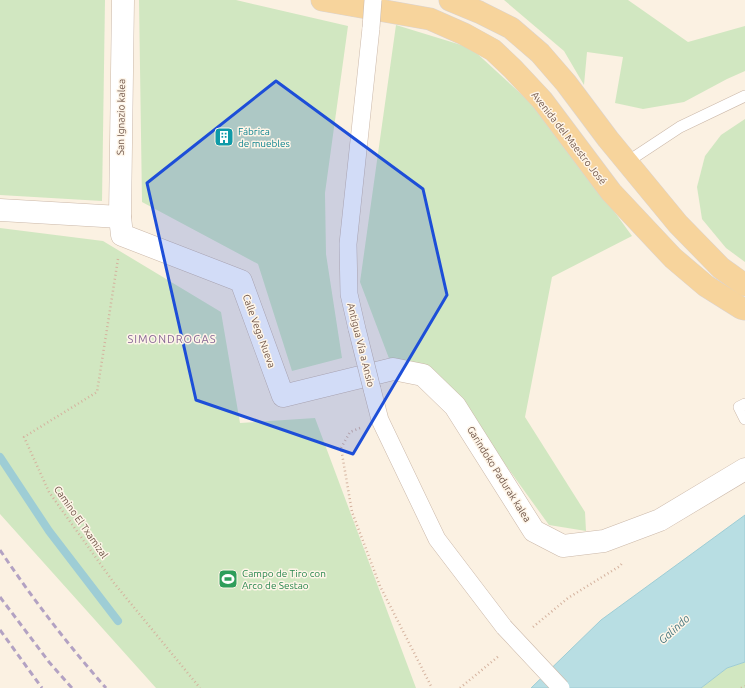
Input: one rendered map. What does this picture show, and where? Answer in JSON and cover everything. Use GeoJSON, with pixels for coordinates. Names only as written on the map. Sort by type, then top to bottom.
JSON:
{"type":"FeatureCollection","features":[{"type":"Feature","properties":{"kind":"main road","name":"Avenida del Maestro José"},"geometry":{"type":"LineString","coordinates":[[322,0],[430,19],[464,34],[494,50],[542,100],[611,192],[673,258],[706,286],[745,309]]}},
{"type":"Feature","properties":{"kind":"main road"},"geometry":{"type":"LineString","coordinates":[[450,0],[511,28],[540,53],[566,83],[627,162],[678,224],[721,268],[745,285]]}},
{"type":"Feature","properties":{"kind":"street","name":"San Ignazio kalea"},"geometry":{"type":"LineString","coordinates":[[121,226],[123,0]]}},
{"type":"Feature","properties":{"kind":"street","name":"Antigua Vía a Ansio"},"geometry":{"type":"LineString","coordinates":[[373,0],[348,244],[349,294],[380,420],[437,539],[504,627],[561,688]]}},
{"type":"Feature","properties":{"kind":"street","name":"Calle Vega Nueva"},"geometry":{"type":"LineString","coordinates":[[0,210],[121,226],[241,280],[283,396],[393,369]]}},
{"type":"Feature","properties":{"kind":"street","name":"Garindoko Padurak kalea"},"geometry":{"type":"LineString","coordinates":[[393,369],[423,375],[455,406],[534,531],[563,546],[604,541],[660,520],[745,469]]}},
{"type":"Feature","properties":{"kind":"lane"},"geometry":{"type":"LineString","coordinates":[[627,162],[680,127],[745,96]]}},
{"type":"Feature","properties":{"kind":"lane"},"geometry":{"type":"LineString","coordinates":[[745,404],[739,407],[745,419]]}},
{"type":"Feature","properties":{"kind":"path","name":"Camino El Txamizal"},"geometry":{"type":"LineString","coordinates":[[121,226],[97,392],[24,437],[49,492],[114,583],[200,688]]}},
{"type":"Feature","properties":{"kind":"path"},"geometry":{"type":"LineString","coordinates":[[380,420],[350,432],[341,448],[352,512],[380,586],[432,688]]}},
{"type":"Feature","properties":{"kind":"path"},"geometry":{"type":"LineString","coordinates":[[532,628],[568,598],[620,566],[625,560]]}},
{"type":"Feature","properties":{"kind":"path"},"geometry":{"type":"LineString","coordinates":[[460,688],[502,653]]}},
{"type":"Feature","properties":{"kind":"path"},"geometry":{"type":"LineString","coordinates":[[741,688],[745,686]]}},
{"type":"Feature","properties":{"kind":"highlighted area"},"geometry":{"type":"Polygon","coordinates":[[[276,81],[423,189],[447,295],[353,454],[196,400],[147,183],[276,81]]]}},
{"type":"Feature","properties":{"kind":"green space"},"geometry":{"type":"Polygon","coordinates":[[[0,0],[105,0],[102,201],[0,195],[0,0]]]}},
{"type":"Feature","properties":{"kind":"green space"},"geometry":{"type":"Polygon","coordinates":[[[139,0],[236,0],[348,26],[325,193],[326,254],[342,358],[292,371],[258,264],[142,202],[139,0]]]}},
{"type":"Feature","properties":{"kind":"green space"},"geometry":{"type":"Polygon","coordinates":[[[504,0],[628,0],[688,42],[745,26],[745,71],[684,102],[643,109],[615,103],[623,57],[587,52],[584,85],[564,51],[504,0]]]}},
{"type":"Feature","properties":{"kind":"green space"},"geometry":{"type":"Polygon","coordinates":[[[396,25],[471,48],[545,116],[632,236],[552,277],[525,417],[585,512],[586,531],[549,525],[447,384],[393,369],[360,282],[396,25]]]}},
{"type":"Feature","properties":{"kind":"green space"},"geometry":{"type":"Polygon","coordinates":[[[745,119],[745,262],[726,248],[702,219],[697,187],[705,156],[721,135],[745,119]]]}},
{"type":"Feature","properties":{"kind":"green space"},"geometry":{"type":"Polygon","coordinates":[[[0,228],[103,241],[221,312],[240,423],[315,418],[416,688],[156,688],[0,514],[0,228]]]}},
{"type":"Feature","properties":{"kind":"green space"},"geometry":{"type":"Polygon","coordinates":[[[745,662],[745,688],[701,688],[727,668],[745,662]]]}},
{"type":"Feature","properties":{"kind":"water","name":"Galindo"},"geometry":{"type":"Polygon","coordinates":[[[745,515],[745,662],[727,668],[701,688],[531,688],[601,620],[745,515]]]}},
{"type":"Feature","properties":{"kind":"waterway"},"geometry":{"type":"LineString","coordinates":[[0,457],[49,531],[118,621]]}},
{"type":"Feature","properties":{"kind":"railway"},"geometry":{"type":"LineString","coordinates":[[0,550],[51,621],[106,688]]}},
{"type":"Feature","properties":{"kind":"railway"},"geometry":{"type":"LineString","coordinates":[[0,597],[49,662],[72,688]]}},
{"type":"Feature","properties":{"kind":"railway"},"geometry":{"type":"LineString","coordinates":[[0,630],[42,688]]}},
{"type":"Feature","properties":{"kind":"place","name":"Fábrica de muebles"},"geometry":{"type":"Point","coordinates":[224,137]}},
{"type":"Feature","properties":{"kind":"place","name":"Campo de Tiro con Arco de Sestao"},"geometry":{"type":"Point","coordinates":[228,579]}},
{"type":"Feature","properties":{"kind":"district","name":"SIMONDROGAS"},"geometry":{"type":"Point","coordinates":[172,339]}}]}
